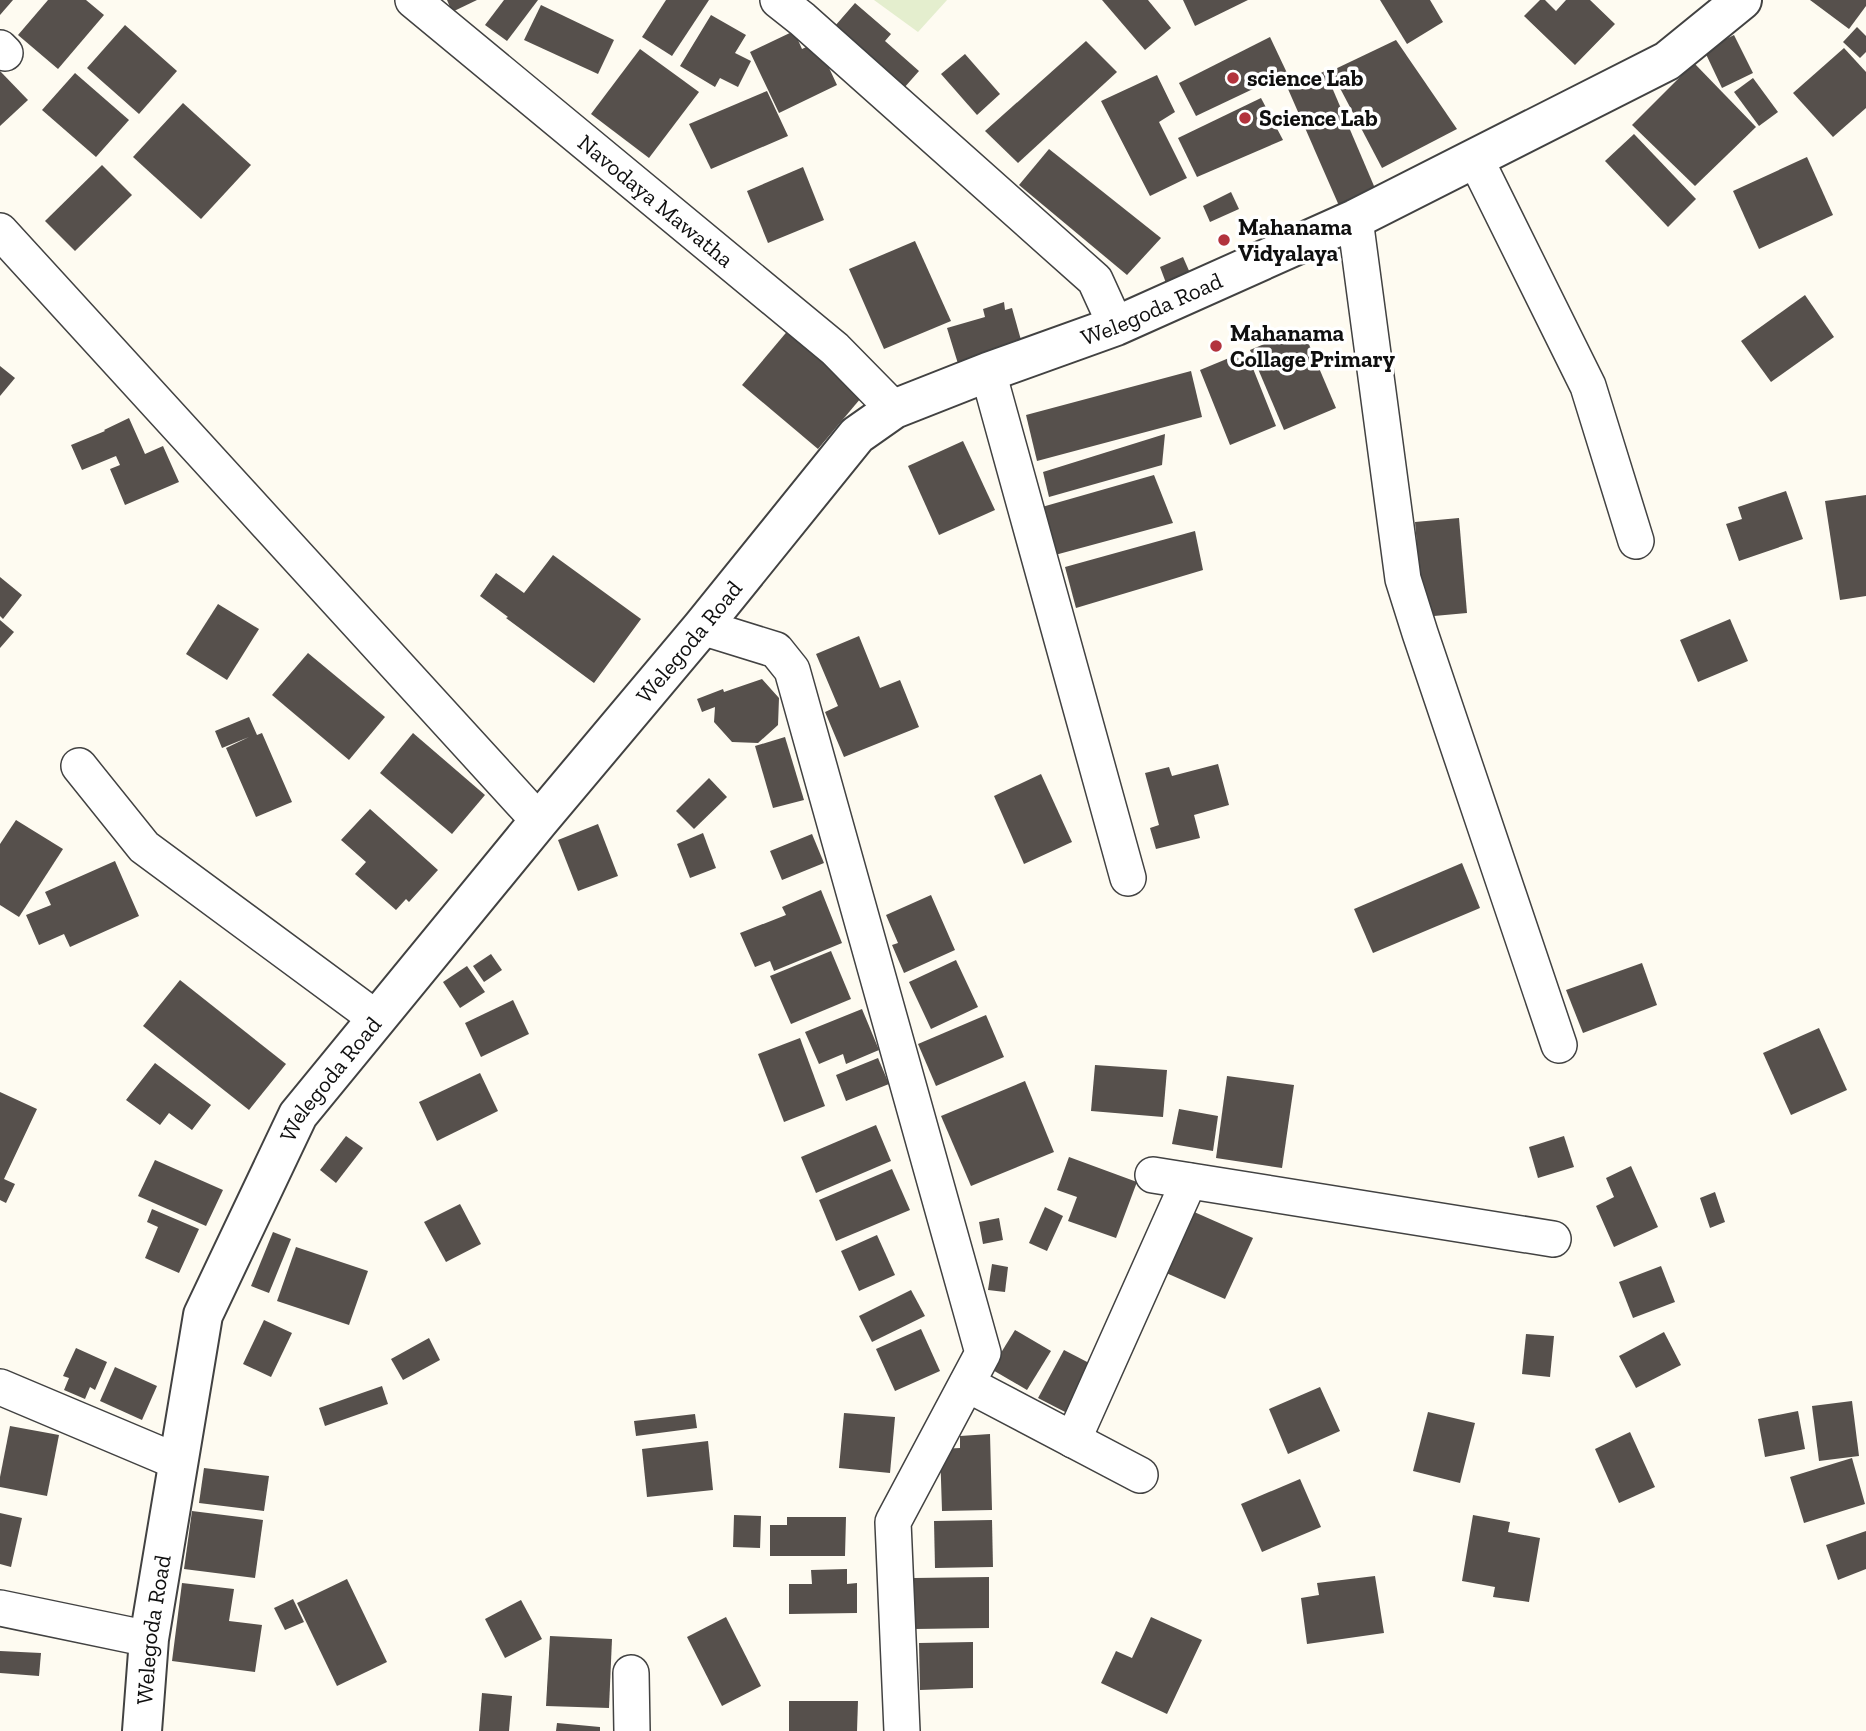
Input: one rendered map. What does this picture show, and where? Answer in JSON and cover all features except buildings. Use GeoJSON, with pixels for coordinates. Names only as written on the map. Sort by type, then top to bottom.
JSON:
{"type":"FeatureCollection","features":[{"type":"Feature","properties":{"kind":"street","name":"Navodaya Mawatha"},"geometry":{"type":"LineString","coordinates":[[412,0],[835,349],[894,409]]}},
{"type":"Feature","properties":{"kind":"street"},"geometry":{"type":"LineString","coordinates":[[778,0],[1095,280],[1116,326]]}},
{"type":"Feature","properties":{"kind":"street","name":"Welegoda Road"},"geometry":{"type":"LineString","coordinates":[[142,1731],[149,1639],[203,1315],[298,1115],[702,627],[857,435],[894,409],[1116,326],[1355,219],[1667,61],[1742,0]]}},
{"type":"Feature","properties":{"kind":"street"},"geometry":{"type":"LineString","coordinates":[[1475,158],[1588,386],[1636,541]]}},
{"type":"Feature","properties":{"kind":"street"},"geometry":{"type":"LineString","coordinates":[[1355,219],[1403,579],[1559,1045]]}},
{"type":"Feature","properties":{"kind":"street"},"geometry":{"type":"LineString","coordinates":[[0,230],[539,821]]}},
{"type":"Feature","properties":{"kind":"street"},"geometry":{"type":"LineString","coordinates":[[988,372],[1129,878]]}},
{"type":"Feature","properties":{"kind":"street"},"geometry":{"type":"LineString","coordinates":[[702,627],[776,650],[792,670],[984,1353],[892,1522],[902,1731]]}},
{"type":"Feature","properties":{"kind":"street"},"geometry":{"type":"LineString","coordinates":[[79,766],[144,847],[377,1019]]}},
{"type":"Feature","properties":{"kind":"street"},"geometry":{"type":"LineString","coordinates":[[1153,1175],[1553,1239]]}},
{"type":"Feature","properties":{"kind":"street"},"geometry":{"type":"LineString","coordinates":[[1073,1440],[1189,1181]]}},
{"type":"Feature","properties":{"kind":"street"},"geometry":{"type":"LineString","coordinates":[[967,1384],[1140,1475]]}},
{"type":"Feature","properties":{"kind":"street"},"geometry":{"type":"LineString","coordinates":[[0,1387],[178,1462]]}},
{"type":"Feature","properties":{"kind":"street"},"geometry":{"type":"LineString","coordinates":[[0,1608],[149,1639]]}},
{"type":"Feature","properties":{"kind":"street"},"geometry":{"type":"LineString","coordinates":[[631,1673],[632,1731]]}},
{"type":"Feature","properties":{"kind":"green space"},"geometry":{"type":"Polygon","coordinates":[[[874,0],[947,0],[918,32],[874,0]]]}},
{"type":"Feature","properties":{"kind":"place","name":"science Lab"},"geometry":{"type":"Point","coordinates":[1233,78]}},
{"type":"Feature","properties":{"kind":"place","name":"Science Lab"},"geometry":{"type":"Point","coordinates":[1245,118]}},
{"type":"Feature","properties":{"kind":"place","name":"Mahanama Vidyalaya"},"geometry":{"type":"Point","coordinates":[1224,240]}},
{"type":"Feature","properties":{"kind":"place","name":"Mahanama Collage Primary"},"geometry":{"type":"Point","coordinates":[1216,346]}}]}
